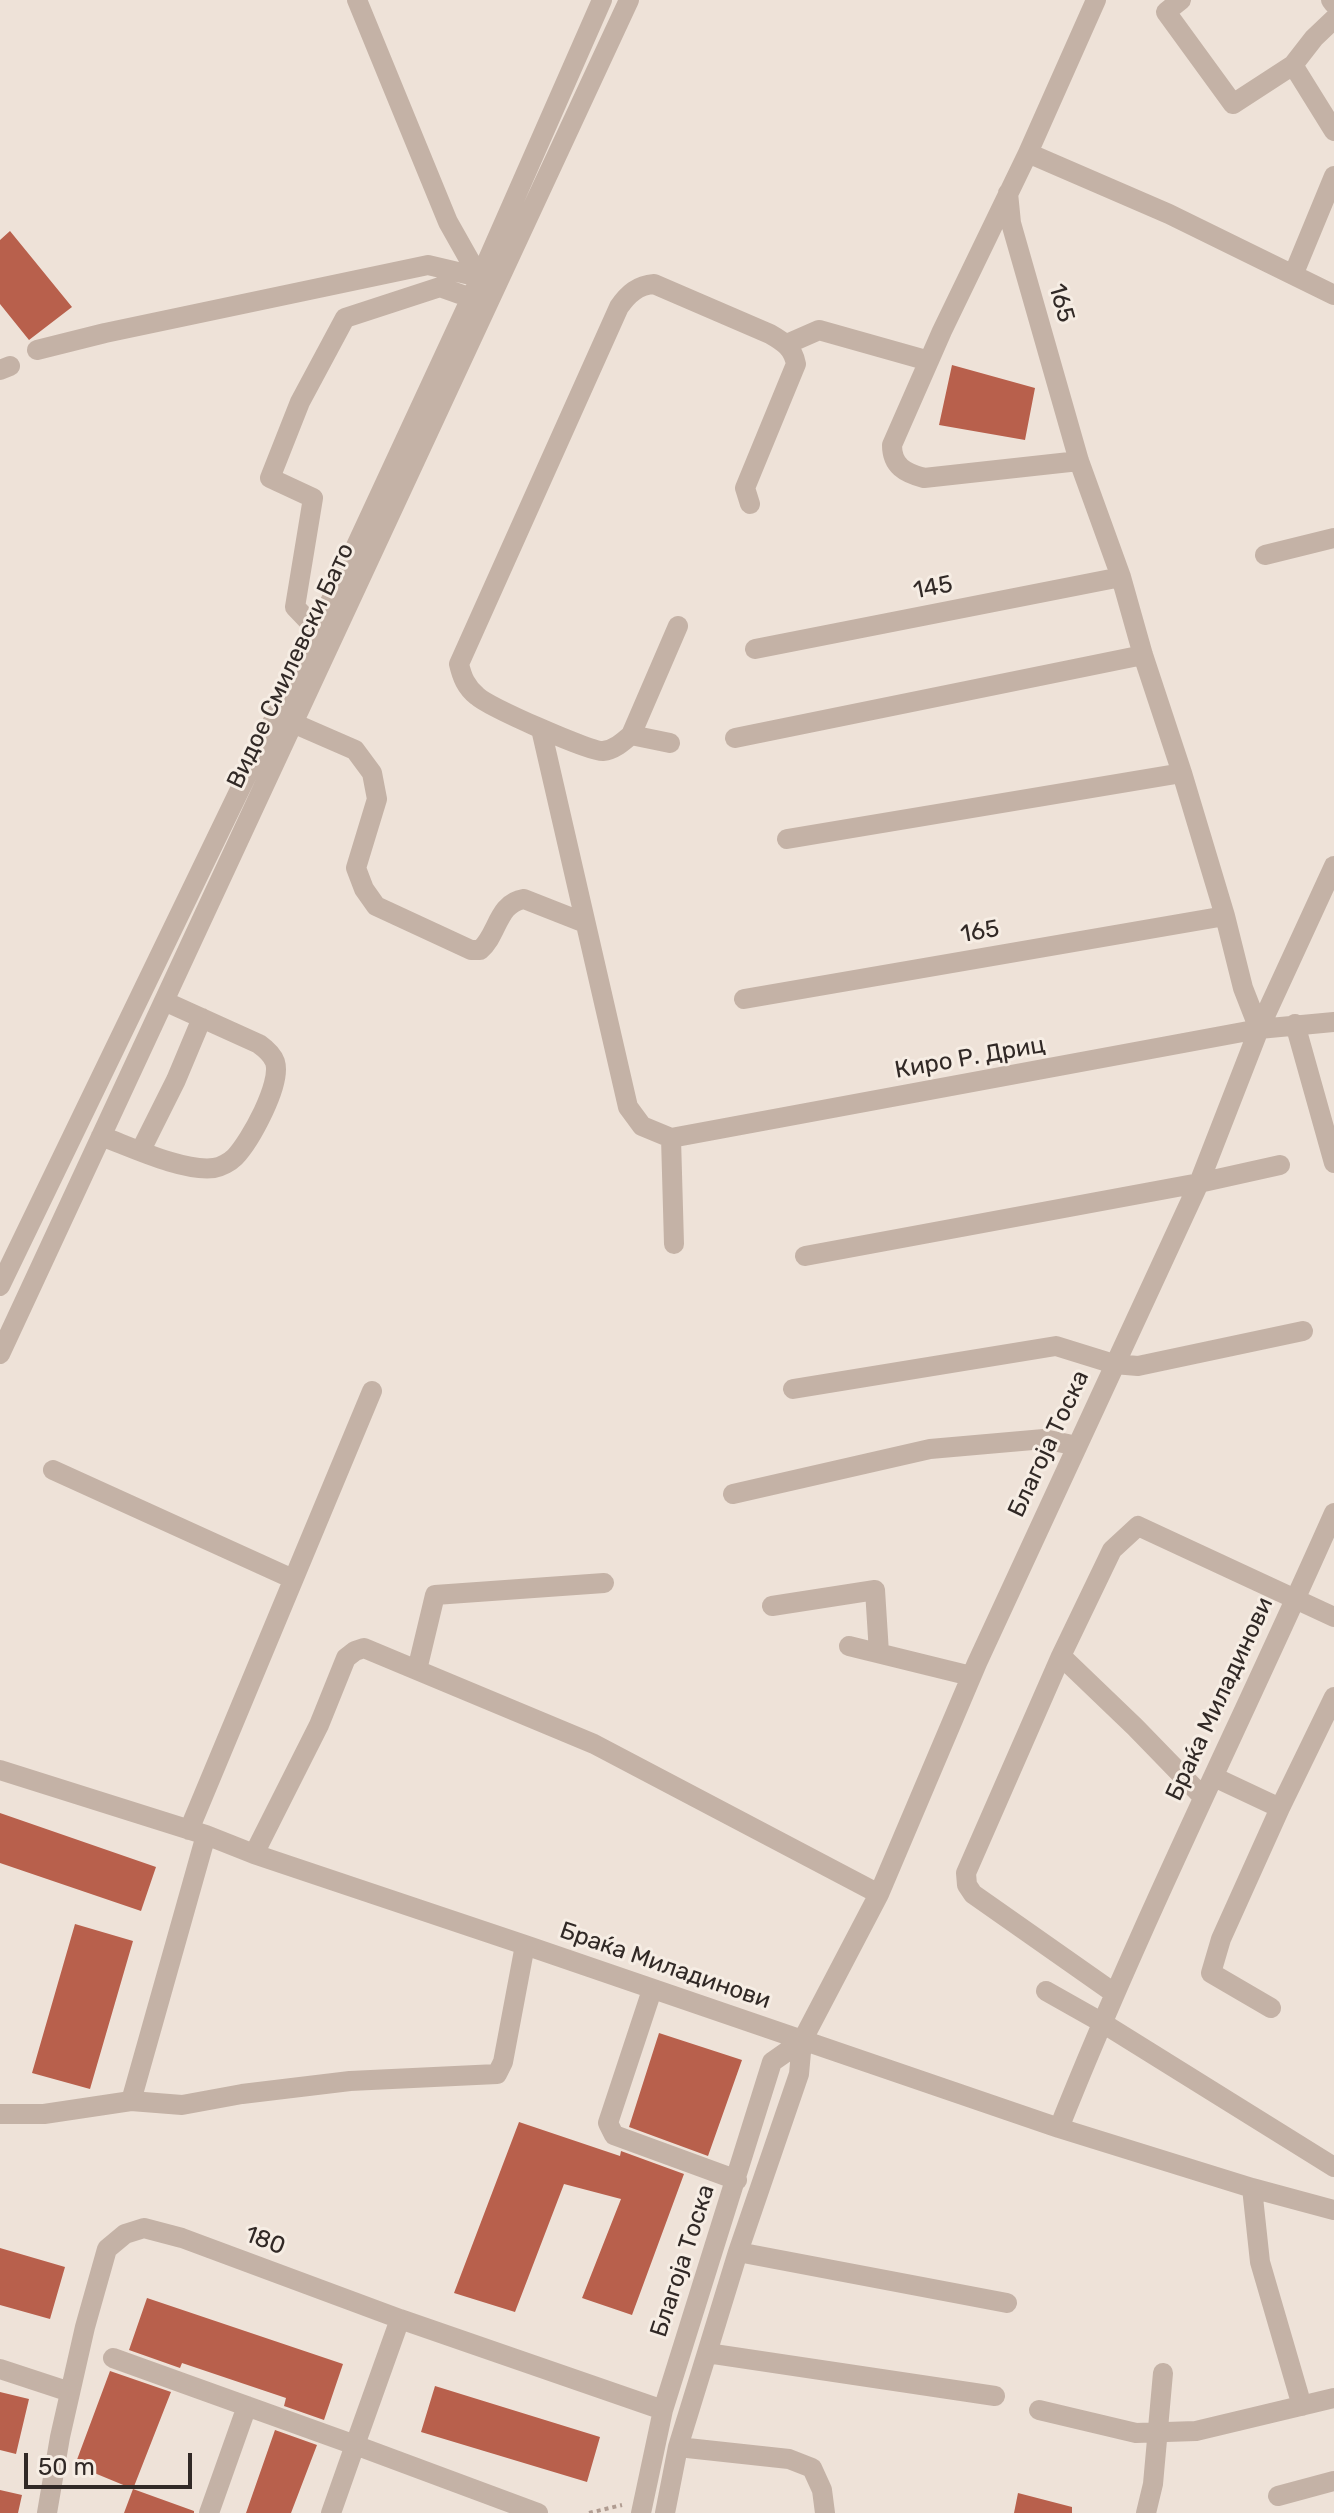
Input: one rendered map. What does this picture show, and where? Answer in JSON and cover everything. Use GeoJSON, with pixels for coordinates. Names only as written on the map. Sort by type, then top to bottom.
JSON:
{"type":"FeatureCollection","features":[{"type":"Feature","properties":{"kind":"street"},"geometry":{"type":"LineString","coordinates":[[357,0],[448,222],[479,277]]}},
{"type":"Feature","properties":{"kind":"street","name":"Видое Смилевски Бато"},"geometry":{"type":"LineString","coordinates":[[0,1286],[317,630],[471,298],[602,0]]}},
{"type":"Feature","properties":{"kind":"street","name":"Видое Смилевски Бато"},"geometry":{"type":"LineString","coordinates":[[0,1354],[629,0]]}},
{"type":"Feature","properties":{"kind":"street"},"geometry":{"type":"LineString","coordinates":[[1079,461],[924,478],[902,470],[894,461],[892,445],[1096,0]]}},
{"type":"Feature","properties":{"kind":"street"},"geometry":{"type":"LineString","coordinates":[[1181,0],[1166,12],[1233,104],[1293,65],[1334,19]]}},
{"type":"Feature","properties":{"kind":"street"},"geometry":{"type":"LineString","coordinates":[[1293,65],[1334,131]]}},
{"type":"Feature","properties":{"kind":"street"},"geometry":{"type":"LineString","coordinates":[[1028,153],[1169,214],[1334,295]]}},
{"type":"Feature","properties":{"kind":"street"},"geometry":{"type":"LineString","coordinates":[[1294,273],[1334,176]]}},
{"type":"Feature","properties":{"kind":"street","name":"165"},"geometry":{"type":"LineString","coordinates":[[1008,193],[1011,223],[1079,461],[1121,577],[1225,916],[1243,988],[1259,1029]]}},
{"type":"Feature","properties":{"kind":"street"},"geometry":{"type":"LineString","coordinates":[[37,350],[428,265],[479,277]]}},
{"type":"Feature","properties":{"kind":"street"},"geometry":{"type":"LineString","coordinates":[[678,626],[631,735],[616,747],[602,751],[541,729],[480,699],[462,678],[459,664],[619,307],[637,288],[654,284],[770,334],[787,344],[794,355],[796,364],[745,488],[750,504]]}},
{"type":"Feature","properties":{"kind":"street"},"geometry":{"type":"LineString","coordinates":[[317,630],[295,607],[313,498],[270,478],[300,402],[345,318],[440,287],[471,298]]}},
{"type":"Feature","properties":{"kind":"street"},"geometry":{"type":"LineString","coordinates":[[787,344],[819,330],[929,361]]}},
{"type":"Feature","properties":{"kind":"street"},"geometry":{"type":"LineString","coordinates":[[1265,555],[1334,538]]}},
{"type":"Feature","properties":{"kind":"street","name":"145"},"geometry":{"type":"LineString","coordinates":[[755,649],[1121,577]]}},
{"type":"Feature","properties":{"kind":"street"},"geometry":{"type":"LineString","coordinates":[[735,738],[1143,655]]}},
{"type":"Feature","properties":{"kind":"street"},"geometry":{"type":"LineString","coordinates":[[293,723],[355,750],[372,773],[377,799],[356,868],[364,889],[376,906],[471,950],[480,950],[487,945],[505,908],[514,901],[524,899],[585,923]]}},
{"type":"Feature","properties":{"kind":"street"},"geometry":{"type":"LineString","coordinates":[[541,729],[628,1107],[642,1126],[671,1138],[674,1244]]}},
{"type":"Feature","properties":{"kind":"street"},"geometry":{"type":"LineString","coordinates":[[631,735],[670,743]]}},
{"type":"Feature","properties":{"kind":"street"},"geometry":{"type":"LineString","coordinates":[[787,839],[1182,773]]}},
{"type":"Feature","properties":{"kind":"street","name":"Благоја Тоска"},"geometry":{"type":"LineString","coordinates":[[665,2513],[678,2447],[738,2252],[799,2074],[802,2041],[879,1894],[971,1676],[1199,1183],[1259,1029],[1334,866]]}},
{"type":"Feature","properties":{"kind":"street","name":"165"},"geometry":{"type":"LineString","coordinates":[[744,999],[1225,916]]}},
{"type":"Feature","properties":{"kind":"street"},"geometry":{"type":"LineString","coordinates":[[101,1136],[193,1168],[217,1168],[233,1160],[246,1144],[276,1084],[276,1064],[269,1052],[259,1044],[164,1001]]}},
{"type":"Feature","properties":{"kind":"street"},"geometry":{"type":"LineString","coordinates":[[141,1150],[176,1080],[202,1018]]}},
{"type":"Feature","properties":{"kind":"street","name":"Киро Р. Дриц"},"geometry":{"type":"LineString","coordinates":[[671,1138],[1259,1029],[1334,1022]]}},
{"type":"Feature","properties":{"kind":"street"},"geometry":{"type":"LineString","coordinates":[[1295,1024],[1334,1163]]}},
{"type":"Feature","properties":{"kind":"street"},"geometry":{"type":"LineString","coordinates":[[805,1256],[1199,1183],[1280,1165]]}},
{"type":"Feature","properties":{"kind":"street"},"geometry":{"type":"LineString","coordinates":[[793,1389],[1056,1346],[1114,1364],[1138,1366],[1303,1331]]}},
{"type":"Feature","properties":{"kind":"street"},"geometry":{"type":"LineString","coordinates":[[131,2101],[198,1832],[293,1579],[372,1391]]}},
{"type":"Feature","properties":{"kind":"street"},"geometry":{"type":"LineString","coordinates":[[733,1494],[930,1449],[1044,1439],[1077,1446]]}},
{"type":"Feature","properties":{"kind":"street"},"geometry":{"type":"LineString","coordinates":[[53,1470],[293,1579]]}},
{"type":"Feature","properties":{"kind":"street","name":"Браќа Миладинови"},"geometry":{"type":"LineString","coordinates":[[1059,2128],[1101,2022],[1334,1513]]}},
{"type":"Feature","properties":{"kind":"street"},"geometry":{"type":"LineString","coordinates":[[1114,1993],[973,1894],[967,1885],[966,1873],[1061,1656],[1112,1550],[1138,1526],[1334,1617]]}},
{"type":"Feature","properties":{"kind":"street"},"geometry":{"type":"LineString","coordinates":[[417,1670],[435,1595],[604,1583]]}},
{"type":"Feature","properties":{"kind":"street"},"geometry":{"type":"LineString","coordinates":[[772,1606],[875,1590],[879,1653]]}},
{"type":"Feature","properties":{"kind":"street"},"geometry":{"type":"LineString","coordinates":[[849,1646],[971,1676]]}},
{"type":"Feature","properties":{"kind":"street"},"geometry":{"type":"LineString","coordinates":[[254,1854],[319,1725],[346,1658],[364,1648],[594,1744],[879,1894]]}},
{"type":"Feature","properties":{"kind":"street"},"geometry":{"type":"LineString","coordinates":[[1061,1656],[1203,1797]]}},
{"type":"Feature","properties":{"kind":"street"},"geometry":{"type":"LineString","coordinates":[[1271,2008],[1211,1973],[1221,1939],[1334,1697]]}},
{"type":"Feature","properties":{"kind":"street","name":"Браќа Миладинови"},"geometry":{"type":"LineString","coordinates":[[0,1770],[198,1832],[254,1854],[1059,2128],[1334,2210]]}},
{"type":"Feature","properties":{"kind":"street"},"geometry":{"type":"LineString","coordinates":[[1214,1777],[1280,1808]]}},
{"type":"Feature","properties":{"kind":"street"},"geometry":{"type":"LineString","coordinates":[[0,2114],[44,2114],[131,2101],[182,2105],[242,2094],[350,2081],[497,2074],[503,2062],[525,1945]]}},
{"type":"Feature","properties":{"kind":"street"},"geometry":{"type":"LineString","coordinates":[[652,1990],[608,2123],[614,2135],[737,2180]]}},
{"type":"Feature","properties":{"kind":"street"},"geometry":{"type":"LineString","coordinates":[[1046,1991],[1334,2167]]}},
{"type":"Feature","properties":{"kind":"street","name":"Благоја Тоска"},"geometry":{"type":"LineString","coordinates":[[642,2507],[663,2410],[681,2347],[737,2180],[772,2062],[802,2041]]}},
{"type":"Feature","properties":{"kind":"street"},"geometry":{"type":"LineString","coordinates":[[1252,2188],[1260,2262],[1302,2406]]}},
{"type":"Feature","properties":{"kind":"street","name":"180"},"geometry":{"type":"LineString","coordinates":[[47,2513],[70,2392],[107,2249],[125,2234],[144,2228],[182,2238],[400,2319],[663,2410]]}},
{"type":"Feature","properties":{"kind":"street"},"geometry":{"type":"LineString","coordinates":[[738,2252],[1007,2303]]}},
{"type":"Feature","properties":{"kind":"street"},"geometry":{"type":"LineString","coordinates":[[331,2513],[400,2319]]}},
{"type":"Feature","properties":{"kind":"street"},"geometry":{"type":"LineString","coordinates":[[707,2353],[995,2396]]}},
{"type":"Feature","properties":{"kind":"street"},"geometry":{"type":"LineString","coordinates":[[113,2358],[538,2513]]}},
{"type":"Feature","properties":{"kind":"street"},"geometry":{"type":"LineString","coordinates":[[0,2369],[70,2392]]}},
{"type":"Feature","properties":{"kind":"street"},"geometry":{"type":"LineString","coordinates":[[1146,2513],[1153,2484],[1163,2373]]}},
{"type":"Feature","properties":{"kind":"street"},"geometry":{"type":"LineString","coordinates":[[1039,2410],[1136,2433],[1196,2431],[1334,2398]]}},
{"type":"Feature","properties":{"kind":"street"},"geometry":{"type":"LineString","coordinates":[[209,2513],[247,2406]]}},
{"type":"Feature","properties":{"kind":"street"},"geometry":{"type":"LineString","coordinates":[[678,2447],[789,2459],[812,2468],[822,2490],[825,2513]]}},
{"type":"Feature","properties":{"kind":"street"},"geometry":{"type":"LineString","coordinates":[[1278,2496],[1334,2481]]}},
{"type":"Feature","properties":{"kind":"path"},"geometry":{"type":"LineString","coordinates":[[589,2513],[642,2507]]}},
{"type":"Feature","properties":{"kind":"building"},"geometry":{"type":"Polygon","coordinates":[[[10,231],[72,307],[29,340],[0,304],[0,240],[10,231]]]}},
{"type":"Feature","properties":{"kind":"building"},"geometry":{"type":"Polygon","coordinates":[[[952,365],[1035,388],[1025,440],[939,425],[952,365]]]}},
{"type":"Feature","properties":{"kind":"building"},"geometry":{"type":"Polygon","coordinates":[[[0,1813],[156,1867],[141,1911],[0,1863],[0,1813]]]}},
{"type":"Feature","properties":{"kind":"building"},"geometry":{"type":"Polygon","coordinates":[[[75,1924],[133,1941],[90,2089],[32,2073],[75,1924]]]}},
{"type":"Feature","properties":{"kind":"building"},"geometry":{"type":"Polygon","coordinates":[[[659,2033],[742,2060],[708,2156],[629,2127],[659,2033]]]}},
{"type":"Feature","properties":{"kind":"building"},"geometry":{"type":"Polygon","coordinates":[[[519,2122],[620,2156],[621,2151],[684,2174],[632,2315],[582,2298],[621,2199],[564,2184],[515,2312],[454,2293],[519,2122]]]}},
{"type":"Feature","properties":{"kind":"building"},"geometry":{"type":"Polygon","coordinates":[[[0,2248],[65,2267],[50,2319],[0,2305],[0,2248]]]}},
{"type":"Feature","properties":{"kind":"building"},"geometry":{"type":"Polygon","coordinates":[[[147,2298],[343,2364],[324,2420],[284,2406],[286,2398],[182,2363],[180,2368],[129,2350],[147,2298]]]}},
{"type":"Feature","properties":{"kind":"building"},"geometry":{"type":"Polygon","coordinates":[[[110,2371],[171,2392],[133,2489],[75,2465],[110,2371]]]}},
{"type":"Feature","properties":{"kind":"building"},"geometry":{"type":"Polygon","coordinates":[[[435,2386],[600,2437],[587,2482],[421,2432],[435,2386]]]}},
{"type":"Feature","properties":{"kind":"building"},"geometry":{"type":"Polygon","coordinates":[[[0,2392],[29,2399],[16,2454],[0,2450],[0,2392]]]}},
{"type":"Feature","properties":{"kind":"building"},"geometry":{"type":"Polygon","coordinates":[[[275,2430],[317,2445],[291,2513],[246,2513],[275,2430]]]}},
{"type":"Feature","properties":{"kind":"building"},"geometry":{"type":"Polygon","coordinates":[[[133,2489],[194,2511],[194,2513],[124,2513],[133,2489]]]}},
{"type":"Feature","properties":{"kind":"building"},"geometry":{"type":"Polygon","coordinates":[[[0,2490],[22,2495],[18,2513],[0,2513],[0,2490]]]}},
{"type":"Feature","properties":{"kind":"building"},"geometry":{"type":"Polygon","coordinates":[[[1018,2493],[1072,2507],[1072,2513],[1014,2513],[1018,2493]]]}}]}
